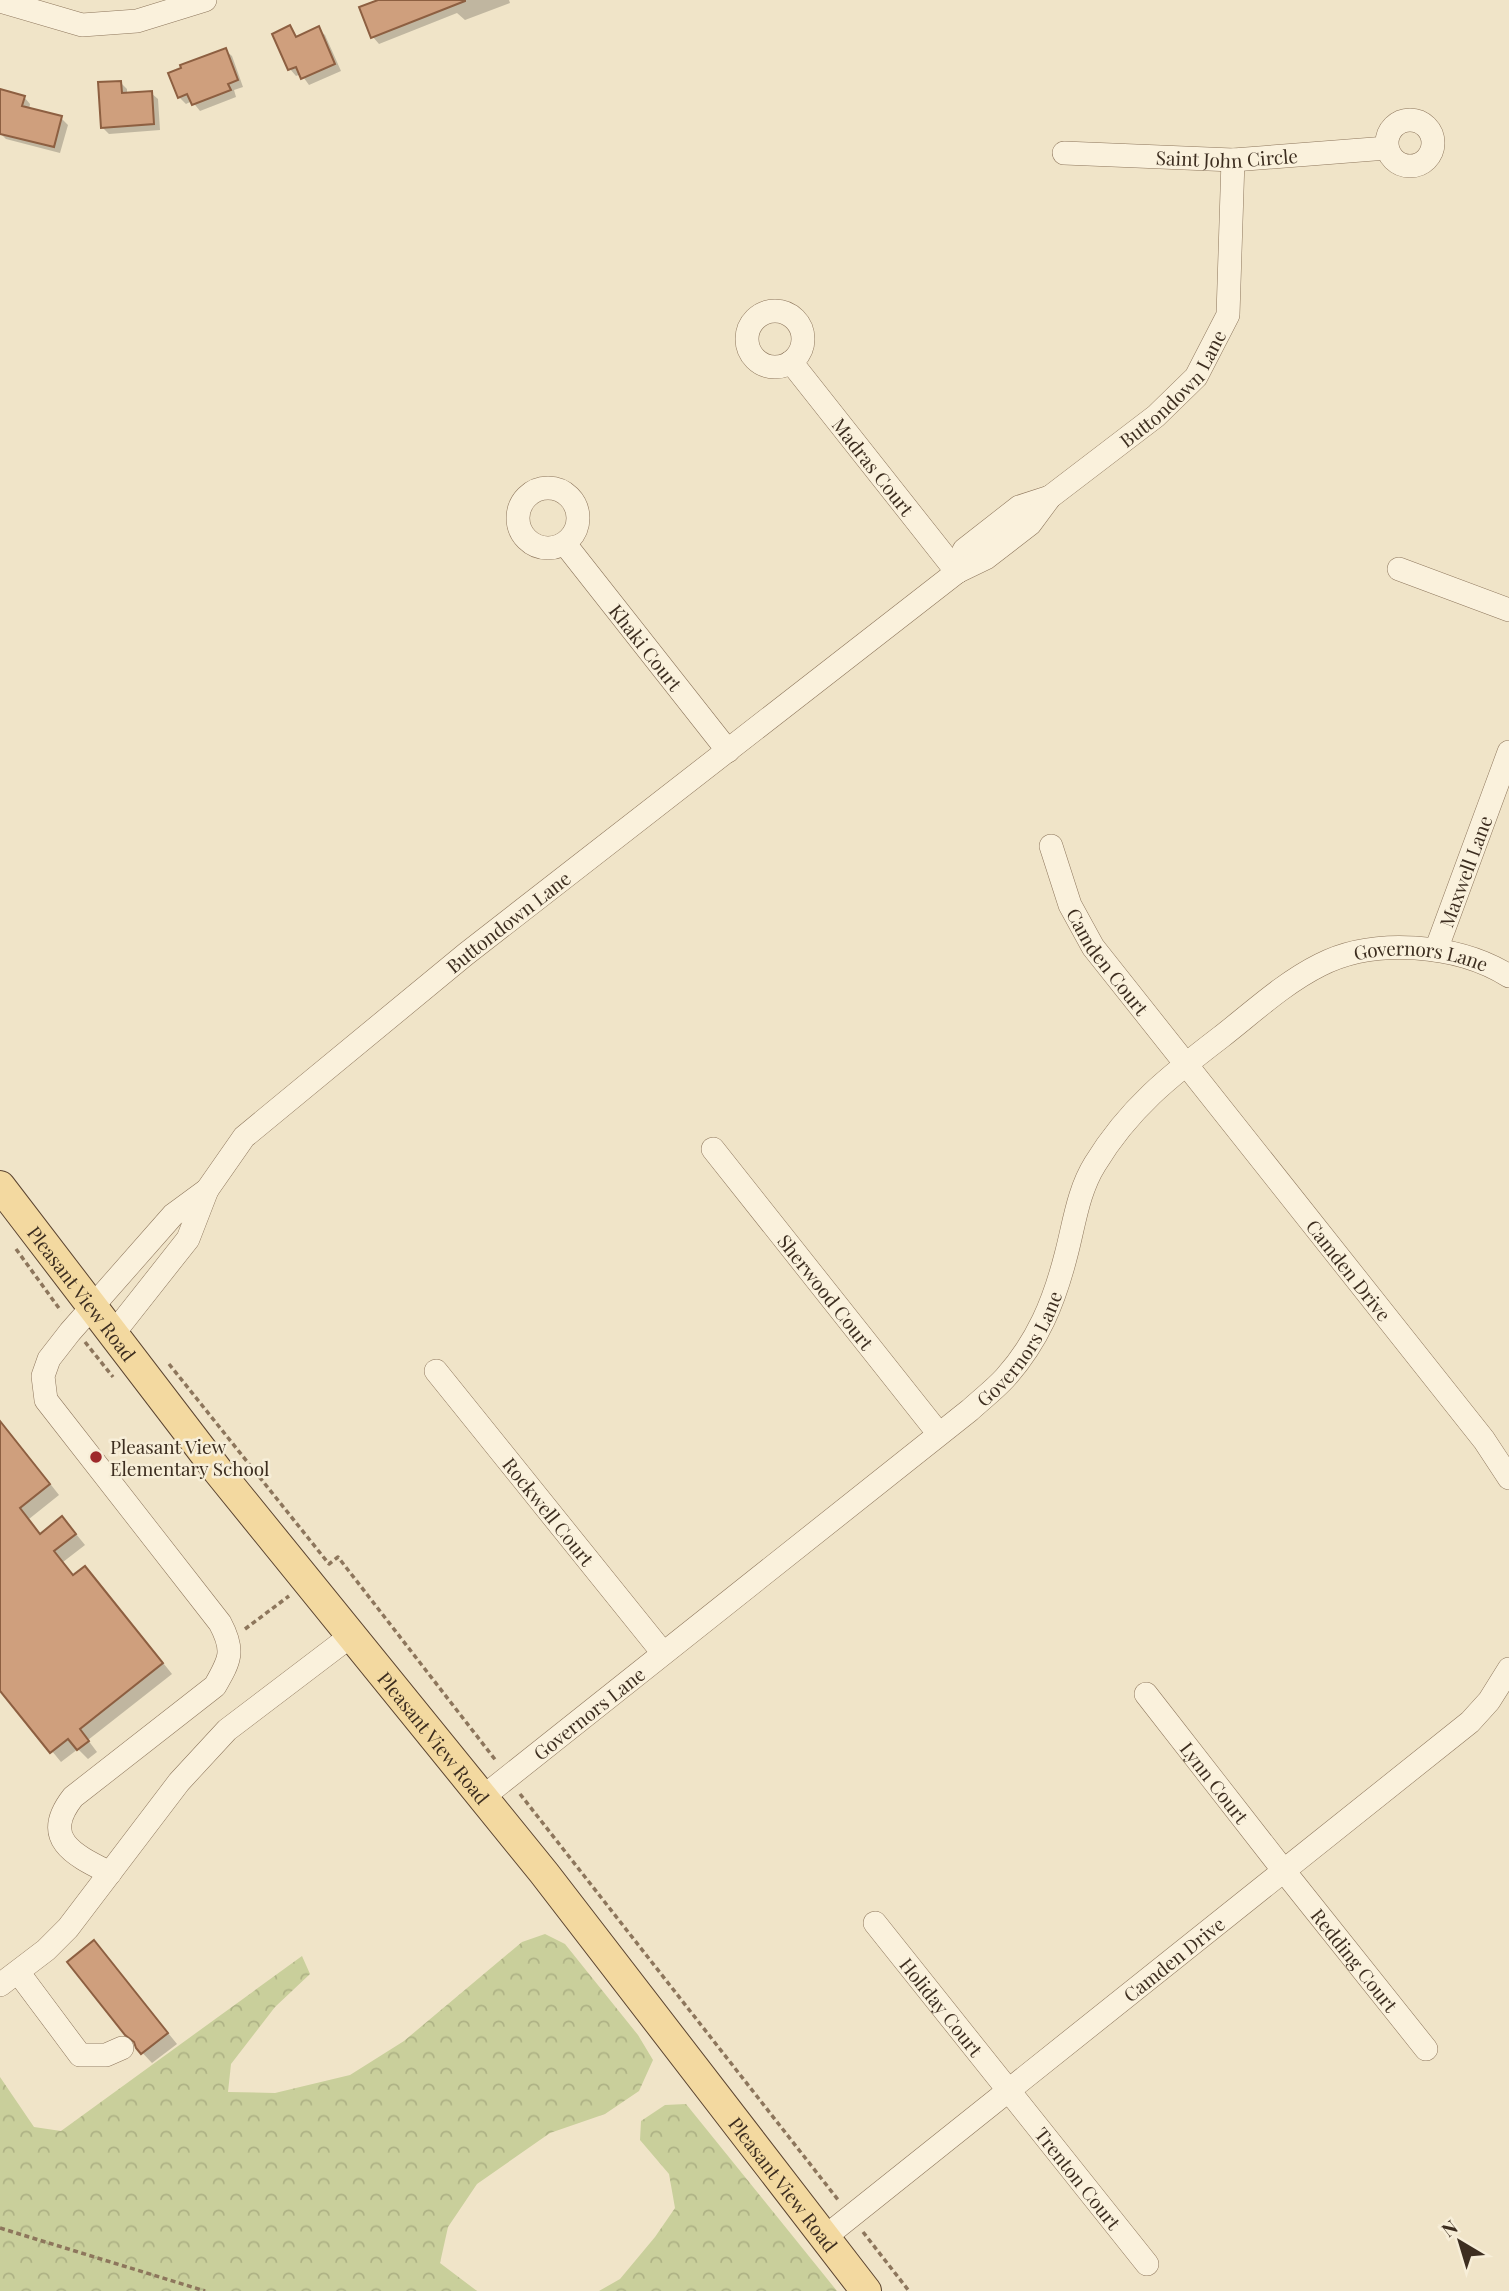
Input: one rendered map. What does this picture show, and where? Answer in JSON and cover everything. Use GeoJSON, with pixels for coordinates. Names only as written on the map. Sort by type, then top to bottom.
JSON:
{"type":"FeatureCollection","features":[{"type":"Feature","properties":{"kind":"main road","name":"Pleasant View Road"},"geometry":{"type":"LineString","coordinates":[[0,1186],[218,1471],[483,1797],[866,2291]]}},
{"type":"Feature","properties":{"kind":"street"},"geometry":{"type":"LineString","coordinates":[[0,1],[82,25],[137,21],[205,0]]}},
{"type":"Feature","properties":{"kind":"street","name":"Saint John Circle"},"geometry":{"type":"LineString","coordinates":[[1064,153],[1233,160],[1388,148]]}},
{"type":"Feature","properties":{"kind":"street","name":"Buttondown Lane"},"geometry":{"type":"LineString","coordinates":[[229,1640],[220,1623],[46,1399],[43,1377],[49,1359],[173,1215],[207,1190],[244,1137],[466,954],[957,572],[986,558],[1030,524],[1050,498],[1156,416],[1196,377],[1228,315],[1233,160]]}},
{"type":"Feature","properties":{"kind":"street","name":"Madras Court"},"geometry":{"type":"LineString","coordinates":[[790,362],[957,572]]}},
{"type":"Feature","properties":{"kind":"street","name":"Khaki Court"},"geometry":{"type":"LineString","coordinates":[[565,544],[728,751]]}},
{"type":"Feature","properties":{"kind":"street"},"geometry":{"type":"LineString","coordinates":[[1399,569],[1509,610]]}},
{"type":"Feature","properties":{"kind":"street","name":"Maxwell Lane"},"geometry":{"type":"LineString","coordinates":[[1436,950],[1509,752]]}},
{"type":"Feature","properties":{"kind":"street","name":"Camden Court"},"geometry":{"type":"LineString","coordinates":[[1052,846],[1070,905],[1080,927],[1186,1064]]}},
{"type":"Feature","properties":{"kind":"street","name":"Governors Lane"},"geometry":{"type":"LineString","coordinates":[[483,1797],[970,1410],[1005,1378],[1033,1342],[1049,1311],[1074,1218],[1093,1167],[1119,1127],[1148,1095],[1186,1064],[1302,975],[1324,963],[1377,949],[1406,947],[1436,950],[1476,959],[1509,976]]}},
{"type":"Feature","properties":{"kind":"street","name":"Camden Drive"},"geometry":{"type":"LineString","coordinates":[[1186,1064],[1484,1440],[1509,1478]]}},
{"type":"Feature","properties":{"kind":"street","name":"Sherwood Court"},"geometry":{"type":"LineString","coordinates":[[713,1149],[939,1434]]}},
{"type":"Feature","properties":{"kind":"street"},"geometry":{"type":"LineString","coordinates":[[113,1334],[188,1239],[207,1190]]}},
{"type":"Feature","properties":{"kind":"street","name":"Rockwell Court"},"geometry":{"type":"LineString","coordinates":[[436,1371],[663,1653]]}},
{"type":"Feature","properties":{"kind":"street"},"geometry":{"type":"LineString","coordinates":[[122,2048],[106,2055],[80,2055],[9,1979],[46,1950],[68,1928],[179,1782],[227,1731],[352,1635]]}},
{"type":"Feature","properties":{"kind":"street"},"geometry":{"type":"LineString","coordinates":[[110,1873],[76,1856],[62,1838],[58,1825],[62,1811],[73,1797],[215,1686],[229,1660],[229,1640]]}},
{"type":"Feature","properties":{"kind":"street","name":"Camden Drive"},"geometry":{"type":"LineString","coordinates":[[825,2237],[1470,1722],[1489,1701],[1509,1669]]}},
{"type":"Feature","properties":{"kind":"street","name":"Lynn Court"},"geometry":{"type":"LineString","coordinates":[[1146,1694],[1284,1871]]}},
{"type":"Feature","properties":{"kind":"street","name":"Redding Court"},"geometry":{"type":"LineString","coordinates":[[1284,1871],[1426,2049]]}},
{"type":"Feature","properties":{"kind":"street","name":"Holiday Court"},"geometry":{"type":"LineString","coordinates":[[875,1923],[1008,2091]]}},
{"type":"Feature","properties":{"kind":"street","name":"Trenton Court"},"geometry":{"type":"LineString","coordinates":[[1008,2091],[1147,2264]]}},
{"type":"Feature","properties":{"kind":"path"},"geometry":{"type":"LineString","coordinates":[[168,1363],[329,1564],[338,1557],[909,2291]]}},
{"type":"Feature","properties":{"kind":"path"},"geometry":{"type":"LineString","coordinates":[[229,1640],[290,1596]]}},
{"type":"Feature","properties":{"kind":"path"},"geometry":{"type":"LineString","coordinates":[[0,2228],[205,2291]]}},
{"type":"Feature","properties":{"kind":"green space"},"geometry":{"type":"Polygon","coordinates":[[[545,1934],[565,1944],[638,2035],[653,2060],[639,2091],[605,2114],[550,2133],[477,2184],[448,2227],[440,2263],[477,2291],[0,2291],[0,2077],[34,2127],[61,2131],[302,1956],[310,1974],[275,2007],[231,2064],[228,2092],[275,2093],[350,2075],[404,2041],[522,1942],[545,1934]]]}},
{"type":"Feature","properties":{"kind":"green space"},"geometry":{"type":"Polygon","coordinates":[[[686,2104],[837,2291],[599,2291],[620,2279],[675,2208],[669,2174],[640,2140],[641,2121],[665,2105],[686,2104]]]}},
{"type":"Feature","properties":{"kind":"building"},"geometry":{"type":"Polygon","coordinates":[[[378,0],[465,1],[371,38],[359,7],[378,0]]]}},
{"type":"Feature","properties":{"kind":"building"},"geometry":{"type":"Polygon","coordinates":[[[290,25],[296,37],[319,26],[335,64],[301,79],[296,67],[288,70],[272,34],[290,25]]]}},
{"type":"Feature","properties":{"kind":"building"},"geometry":{"type":"Polygon","coordinates":[[[226,48],[238,80],[228,84],[231,90],[192,105],[187,94],[178,98],[168,73],[181,68],[180,65],[226,48]]]}},
{"type":"Feature","properties":{"kind":"building"},"geometry":{"type":"Polygon","coordinates":[[[121,81],[122,93],[152,91],[154,124],[101,128],[98,82],[121,81]]]}},
{"type":"Feature","properties":{"kind":"building"},"geometry":{"type":"Polygon","coordinates":[[[0,89],[25,96],[22,106],[62,116],[54,147],[0,134],[0,89]]]}},
{"type":"Feature","properties":{"kind":"building"},"geometry":{"type":"Polygon","coordinates":[[[0,1421],[50,1484],[20,1508],[40,1534],[62,1516],[76,1534],[54,1551],[73,1575],[85,1566],[163,1663],[80,1729],[89,1741],[77,1750],[68,1739],[50,1753],[0,1691],[0,1421]]]}},
{"type":"Feature","properties":{"kind":"building"},"geometry":{"type":"Polygon","coordinates":[[[94,1940],[168,2033],[141,2054],[67,1962],[94,1940]]]}},
{"type":"Feature","properties":{"kind":"place","name":"Pleasant View Elementary School"},"geometry":{"type":"Point","coordinates":[96,1457]}}]}
